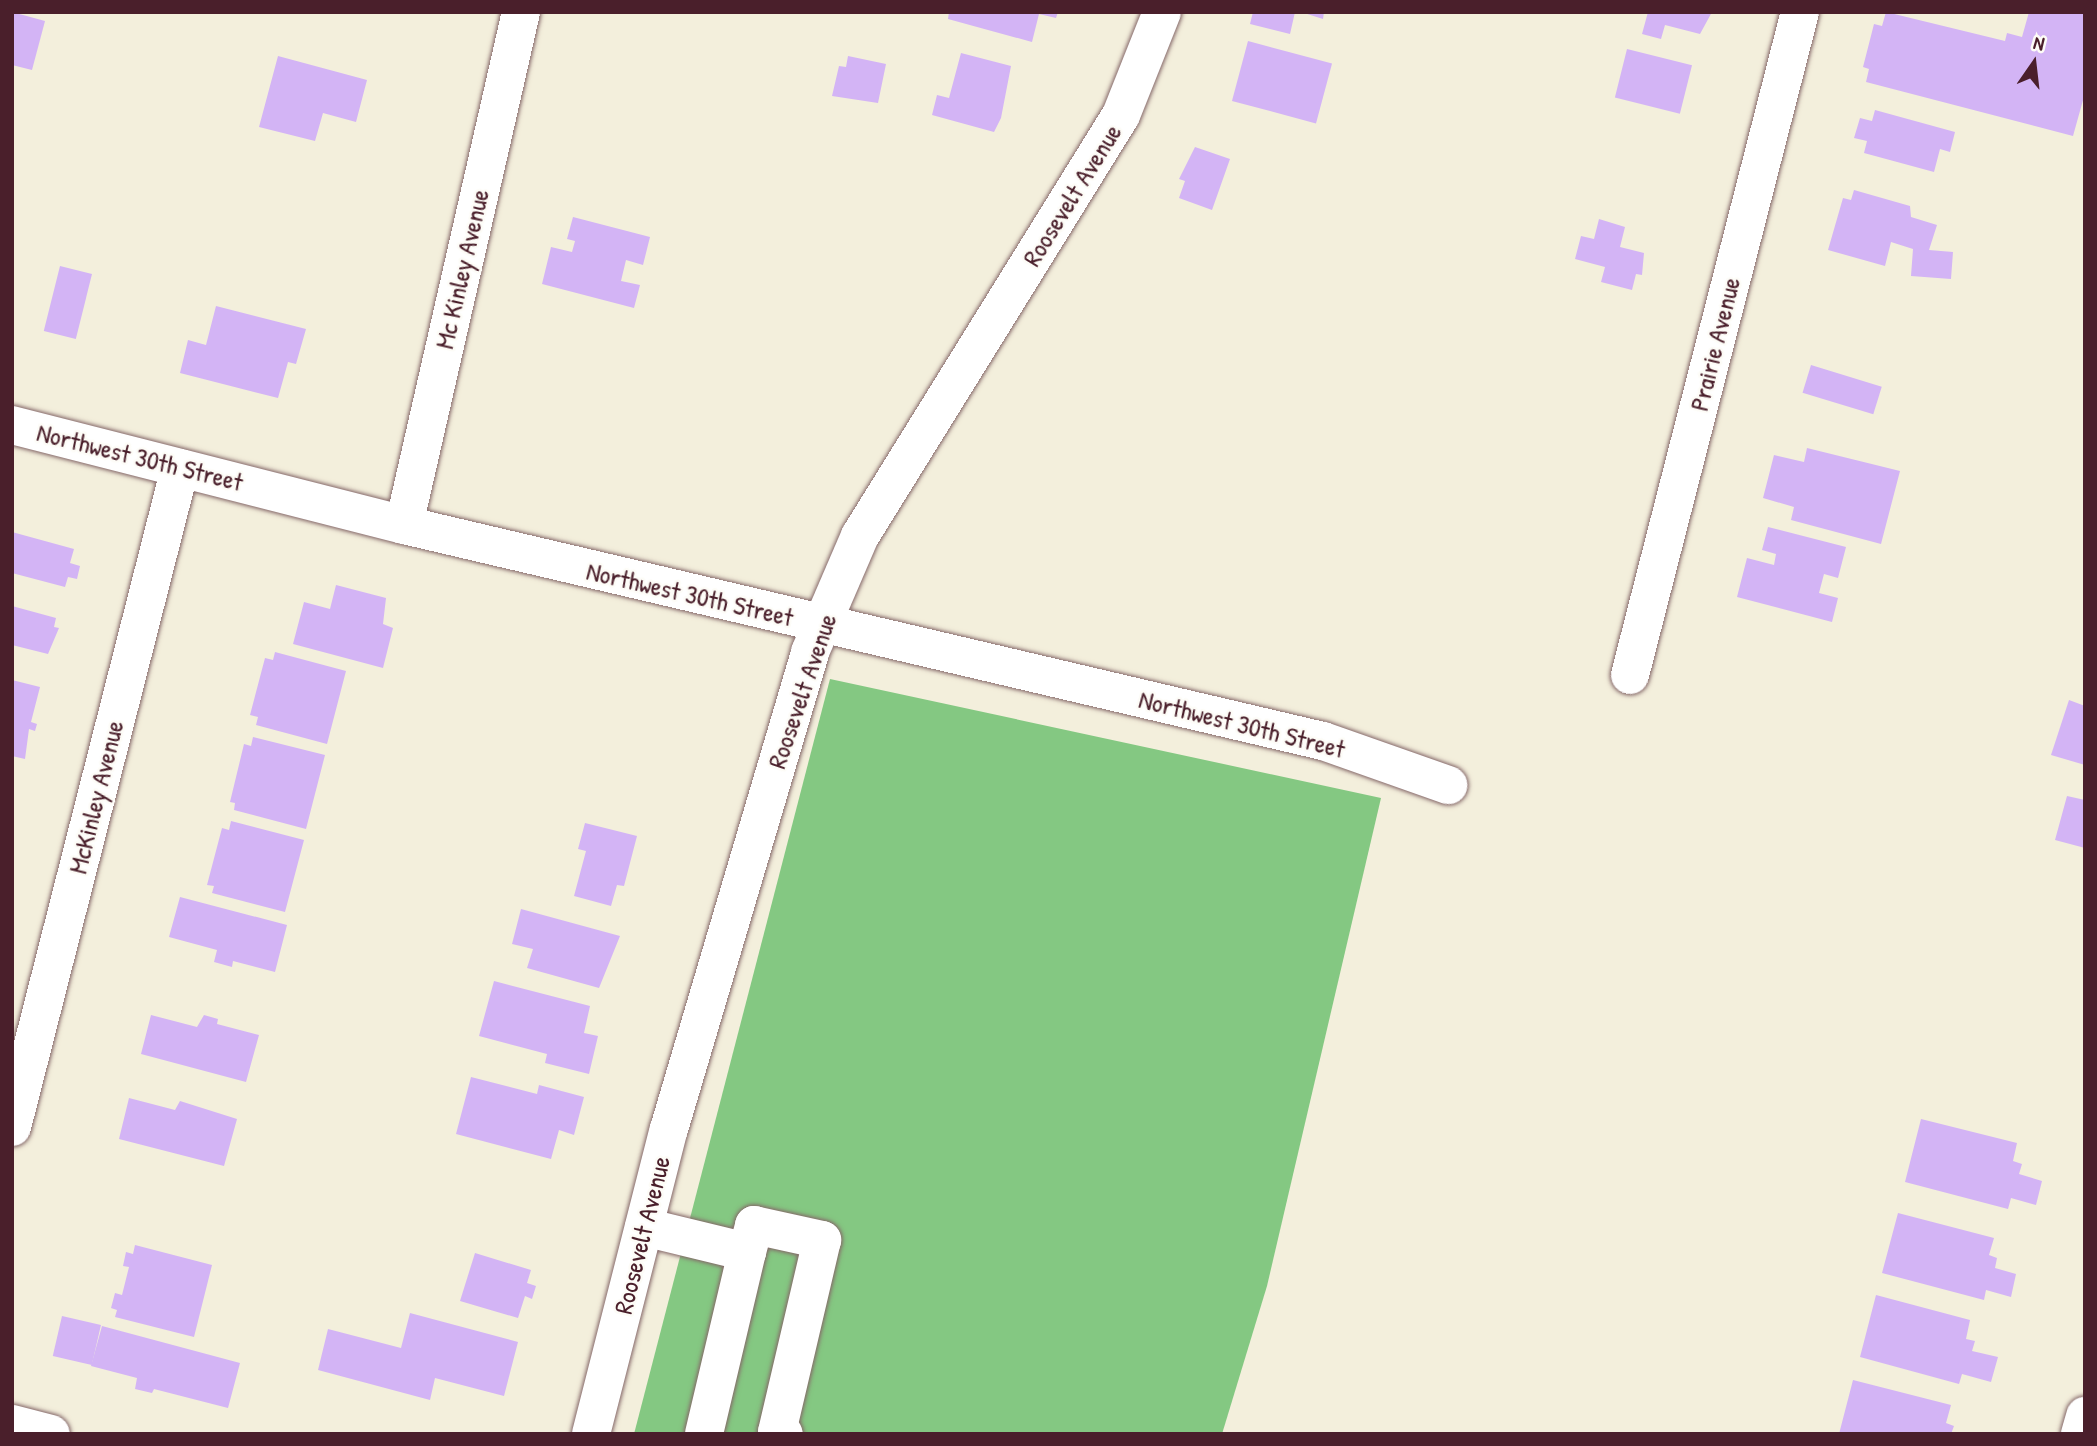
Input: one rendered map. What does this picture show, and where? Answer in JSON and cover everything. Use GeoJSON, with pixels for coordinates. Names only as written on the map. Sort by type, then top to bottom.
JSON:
{"type":"FeatureCollection","features":[{"type":"Feature","properties":{"kind":"street","name":"Mc Kinley Avenue"},"geometry":{"type":"LineString","coordinates":[[404,525],[521,12]]}},
{"type":"Feature","properties":{"kind":"street","name":"Roosevelt Avenue"},"geometry":{"type":"LineString","coordinates":[[591,1434],[644,1227],[806,665],[822,625],[860,536],[1122,115],[1162,12]]}},
{"type":"Feature","properties":{"kind":"street","name":"Prairie Avenue"},"geometry":{"type":"LineString","coordinates":[[1630,675],[1800,12]]}},
{"type":"Feature","properties":{"kind":"street","name":"Northwest 30th Street"},"geometry":{"type":"LineString","coordinates":[[12,425],[404,525],[1323,741],[1448,785]]}},
{"type":"Feature","properties":{"kind":"street","name":"McKinley Avenue"},"geometry":{"type":"LineString","coordinates":[[12,1127],[180,468]]}},
{"type":"Feature","properties":{"kind":"street"},"geometry":{"type":"LineString","coordinates":[[704,1434],[754,1225],[822,1240],[779,1433]]}},
{"type":"Feature","properties":{"kind":"street"},"geometry":{"type":"LineString","coordinates":[[644,1227],[747,1252]]}},
{"type":"Feature","properties":{"kind":"street"},"geometry":{"type":"LineString","coordinates":[[2080,1434],[2085,1416]]}},
{"type":"Feature","properties":{"kind":"street"},"geometry":{"type":"LineString","coordinates":[[12,1424],[51,1434]]}},
{"type":"Feature","properties":{"kind":"green space"},"geometry":{"type":"Polygon","coordinates":[[[830,679],[1381,798],[1267,1286],[1222,1434],[634,1434],[830,679]]]}},
{"type":"Feature","properties":{"kind":"building"},"geometry":{"type":"Polygon","coordinates":[[[12,12],[45,21],[32,70],[12,65],[12,12]]]}},
{"type":"Feature","properties":{"kind":"building"},"geometry":{"type":"Polygon","coordinates":[[[949,12],[1058,12],[1056,18],[1039,14],[1032,42],[948,19],[949,12]]]}},
{"type":"Feature","properties":{"kind":"building"},"geometry":{"type":"Polygon","coordinates":[[[1253,12],[1295,12],[1290,34],[1250,24],[1253,12]]]}},
{"type":"Feature","properties":{"kind":"building"},"geometry":{"type":"Polygon","coordinates":[[[1301,12],[1324,12],[1323,19],[1301,12]]]}},
{"type":"Feature","properties":{"kind":"building"},"geometry":{"type":"Polygon","coordinates":[[[1648,12],[1712,12],[1700,34],[1665,25],[1661,39],[1642,34],[1648,12]]]}},
{"type":"Feature","properties":{"kind":"building"},"geometry":{"type":"Polygon","coordinates":[[[1886,12],[2005,41],[2007,33],[2022,37],[2029,12],[2085,12],[2085,93],[2073,136],[1866,82],[1869,69],[1863,67],[1874,24],[1882,26],[1886,12]]]}},
{"type":"Feature","properties":{"kind":"building"},"geometry":{"type":"Polygon","coordinates":[[[1248,41],[1332,64],[1316,123],[1232,101],[1248,41]]]}},
{"type":"Feature","properties":{"kind":"building"},"geometry":{"type":"Polygon","coordinates":[[[1627,49],[1692,65],[1680,114],[1615,98],[1627,49]]]}},
{"type":"Feature","properties":{"kind":"building"},"geometry":{"type":"Polygon","coordinates":[[[961,53],[1011,66],[1001,118],[994,132],[932,115],[937,95],[949,98],[961,53]]]}},
{"type":"Feature","properties":{"kind":"building"},"geometry":{"type":"Polygon","coordinates":[[[278,56],[367,80],[356,122],[323,113],[315,141],[259,127],[278,56]]]}},
{"type":"Feature","properties":{"kind":"building"},"geometry":{"type":"Polygon","coordinates":[[[848,56],[886,64],[878,103],[832,96],[839,66],[846,67],[848,56]]]}},
{"type":"Feature","properties":{"kind":"building"},"geometry":{"type":"Polygon","coordinates":[[[1875,110],[1955,132],[1950,152],[1940,149],[1934,172],[1864,153],[1867,141],[1854,138],[1860,118],[1872,121],[1875,110]]]}},
{"type":"Feature","properties":{"kind":"building"},"geometry":{"type":"Polygon","coordinates":[[[1195,147],[1230,159],[1212,210],[1179,198],[1185,181],[1179,179],[1195,147]]]}},
{"type":"Feature","properties":{"kind":"building"},"geometry":{"type":"Polygon","coordinates":[[[1854,190],[1910,206],[1911,217],[1937,225],[1929,250],[1953,252],[1951,279],[1911,276],[1913,249],[1891,242],[1885,266],[1828,250],[1843,198],[1851,200],[1854,190]]]}},
{"type":"Feature","properties":{"kind":"building"},"geometry":{"type":"Polygon","coordinates":[[[573,217],[650,237],[643,265],[626,260],[621,281],[640,285],[634,308],[542,284],[551,247],[572,252],[575,241],[567,239],[573,217]]]}},
{"type":"Feature","properties":{"kind":"building"},"geometry":{"type":"Polygon","coordinates":[[[1599,219],[1625,227],[1620,247],[1644,253],[1642,275],[1636,274],[1632,290],[1601,282],[1605,267],[1575,259],[1581,236],[1594,239],[1599,219]]]}},
{"type":"Feature","properties":{"kind":"building"},"geometry":{"type":"Polygon","coordinates":[[[60,266],[92,274],[76,339],[44,331],[60,266]]]}},
{"type":"Feature","properties":{"kind":"building"},"geometry":{"type":"Polygon","coordinates":[[[216,306],[306,329],[296,364],[288,362],[278,398],[180,373],[188,340],[206,345],[216,306]]]}},
{"type":"Feature","properties":{"kind":"building"},"geometry":{"type":"Polygon","coordinates":[[[1811,365],[1882,387],[1873,414],[1803,393],[1811,365]]]}},
{"type":"Feature","properties":{"kind":"building"},"geometry":{"type":"Polygon","coordinates":[[[1807,448],[1900,471],[1881,544],[1791,520],[1794,507],[1763,498],[1774,455],[1804,462],[1807,448]]]}},
{"type":"Feature","properties":{"kind":"building"},"geometry":{"type":"Polygon","coordinates":[[[1768,527],[1846,547],[1838,578],[1824,574],[1819,593],[1838,598],[1832,622],[1737,597],[1747,558],[1774,565],[1776,554],[1762,550],[1768,527]]]}},
{"type":"Feature","properties":{"kind":"building"},"geometry":{"type":"Polygon","coordinates":[[[12,532],[74,549],[70,563],[80,566],[77,579],[68,577],[65,587],[12,573],[12,532]]]}},
{"type":"Feature","properties":{"kind":"building"},"geometry":{"type":"Polygon","coordinates":[[[336,585],[386,598],[383,624],[393,628],[383,668],[293,644],[304,602],[330,609],[336,585]]]}},
{"type":"Feature","properties":{"kind":"building"},"geometry":{"type":"Polygon","coordinates":[[[12,606],[56,618],[54,627],[59,628],[48,654],[12,645],[12,606]]]}},
{"type":"Feature","properties":{"kind":"building"},"geometry":{"type":"Polygon","coordinates":[[[275,652],[346,671],[327,744],[256,725],[258,717],[250,715],[265,658],[273,660],[275,652]]]}},
{"type":"Feature","properties":{"kind":"building"},"geometry":{"type":"Polygon","coordinates":[[[12,680],[40,687],[31,722],[37,724],[35,731],[29,729],[25,759],[12,756],[12,680]]]}},
{"type":"Feature","properties":{"kind":"building"},"geometry":{"type":"Polygon","coordinates":[[[2069,700],[2085,706],[2085,765],[2051,755],[2069,700]]]}},
{"type":"Feature","properties":{"kind":"building"},"geometry":{"type":"Polygon","coordinates":[[[253,737],[325,755],[306,829],[234,810],[235,803],[230,802],[244,744],[251,746],[253,737]]]}},
{"type":"Feature","properties":{"kind":"building"},"geometry":{"type":"Polygon","coordinates":[[[2067,796],[2085,800],[2085,848],[2055,840],[2067,796]]]}},
{"type":"Feature","properties":{"kind":"building"},"geometry":{"type":"Polygon","coordinates":[[[231,821],[304,840],[285,912],[212,893],[214,886],[207,885],[222,828],[229,830],[231,821]]]}},
{"type":"Feature","properties":{"kind":"building"},"geometry":{"type":"Polygon","coordinates":[[[585,823],[637,836],[624,886],[617,885],[611,906],[574,896],[586,851],[578,849],[585,823]]]}},
{"type":"Feature","properties":{"kind":"building"},"geometry":{"type":"Polygon","coordinates":[[[180,897],[287,925],[275,972],[233,961],[232,967],[214,962],[217,950],[169,937],[180,897]]]}},
{"type":"Feature","properties":{"kind":"building"},"geometry":{"type":"Polygon","coordinates":[[[521,909],[620,936],[599,988],[527,968],[533,949],[512,944],[521,909]]]}},
{"type":"Feature","properties":{"kind":"building"},"geometry":{"type":"Polygon","coordinates":[[[494,981],[590,1006],[584,1033],[598,1036],[589,1074],[545,1063],[547,1054],[479,1036],[494,981]]]}},
{"type":"Feature","properties":{"kind":"building"},"geometry":{"type":"Polygon","coordinates":[[[151,1015],[197,1027],[204,1015],[218,1019],[217,1024],[259,1035],[246,1082],[141,1054],[151,1015]]]}},
{"type":"Feature","properties":{"kind":"building"},"geometry":{"type":"Polygon","coordinates":[[[471,1077],[537,1094],[539,1085],[584,1097],[574,1135],[559,1130],[551,1159],[456,1134],[471,1077]]]}},
{"type":"Feature","properties":{"kind":"building"},"geometry":{"type":"Polygon","coordinates":[[[129,1098],[175,1110],[180,1101],[237,1119],[224,1166],[119,1139],[129,1098]]]}},
{"type":"Feature","properties":{"kind":"building"},"geometry":{"type":"Polygon","coordinates":[[[1921,1119],[2017,1143],[2013,1161],[2022,1164],[2019,1174],[2042,1181],[2036,1205],[2011,1198],[2008,1209],[1905,1182],[1921,1119]]]}},
{"type":"Feature","properties":{"kind":"building"},"geometry":{"type":"Polygon","coordinates":[[[1898,1213],[1994,1238],[1989,1255],[1997,1258],[1995,1268],[2016,1274],[2011,1297],[1986,1290],[1984,1300],[1882,1273],[1898,1213]]]}},
{"type":"Feature","properties":{"kind":"building"},"geometry":{"type":"Polygon","coordinates":[[[135,1245],[212,1265],[194,1337],[115,1317],[117,1310],[111,1308],[115,1293],[122,1295],[129,1267],[123,1266],[126,1252],[133,1254],[135,1245]]]}},
{"type":"Feature","properties":{"kind":"building"},"geometry":{"type":"Polygon","coordinates":[[[475,1253],[531,1270],[527,1283],[536,1286],[532,1299],[525,1296],[518,1318],[460,1301],[475,1253]]]}},
{"type":"Feature","properties":{"kind":"building"},"geometry":{"type":"Polygon","coordinates":[[[1876,1295],[1970,1320],[1966,1339],[1975,1341],[1972,1351],[1998,1357],[1991,1382],[1962,1374],[1959,1384],[1860,1357],[1876,1295]]]}},
{"type":"Feature","properties":{"kind":"building"},"geometry":{"type":"Polygon","coordinates":[[[410,1313],[518,1342],[504,1396],[435,1378],[430,1400],[318,1370],[328,1329],[401,1348],[410,1313]]]}},
{"type":"Feature","properties":{"kind":"building"},"geometry":{"type":"Polygon","coordinates":[[[62,1316],[101,1325],[92,1365],[53,1356],[62,1316]]]}},
{"type":"Feature","properties":{"kind":"building"},"geometry":{"type":"Polygon","coordinates":[[[102,1326],[240,1363],[228,1408],[154,1389],[152,1393],[135,1389],[137,1378],[91,1366],[102,1326]]]}},
{"type":"Feature","properties":{"kind":"building"},"geometry":{"type":"Polygon","coordinates":[[[1853,1380],[1951,1405],[1946,1423],[1954,1426],[1951,1434],[1839,1434],[1853,1380]]]}}]}
